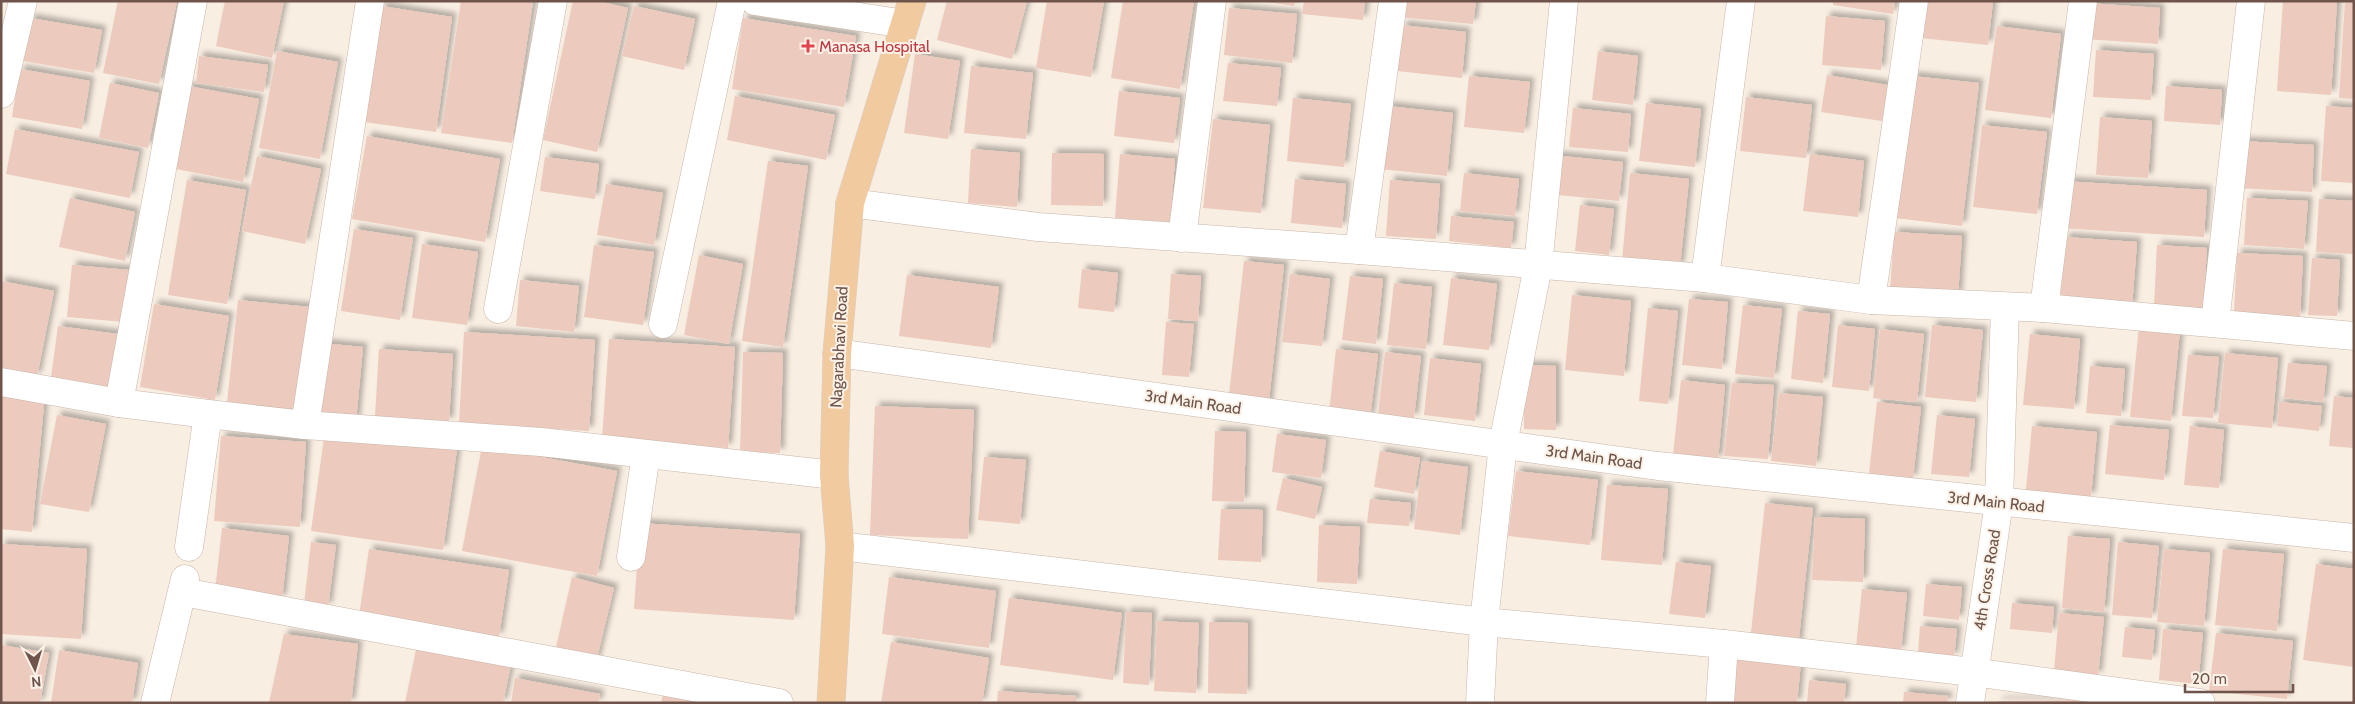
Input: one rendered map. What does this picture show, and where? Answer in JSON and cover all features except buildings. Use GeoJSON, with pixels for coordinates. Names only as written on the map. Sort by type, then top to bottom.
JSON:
{"type":"FeatureCollection","features":[{"type":"Feature","properties":{"kind":"main road","name":"Nagarabhavi Road"},"geometry":{"type":"LineString","coordinates":[[831,703],[840,546],[834,475],[837,353],[850,203],[908,13]]}},
{"type":"Feature","properties":{"kind":"street"},"geometry":{"type":"LineString","coordinates":[[1,94],[24,1]]}},
{"type":"Feature","properties":{"kind":"street"},"geometry":{"type":"LineString","coordinates":[[119,402],[193,1]]}},
{"type":"Feature","properties":{"kind":"street"},"geometry":{"type":"LineString","coordinates":[[306,425],[370,1]]}},
{"type":"Feature","properties":{"kind":"street"},"geometry":{"type":"LineString","coordinates":[[498,309],[552,1]]}},
{"type":"Feature","properties":{"kind":"street"},"geometry":{"type":"LineString","coordinates":[[663,324],[732,1]]}},
{"type":"Feature","properties":{"kind":"street"},"geometry":{"type":"LineString","coordinates":[[755,1],[908,13]]}},
{"type":"Feature","properties":{"kind":"street"},"geometry":{"type":"LineString","coordinates":[[1182,238],[1212,1]]}},
{"type":"Feature","properties":{"kind":"street"},"geometry":{"type":"LineString","coordinates":[[1359,250],[1393,1]]}},
{"type":"Feature","properties":{"kind":"street"},"geometry":{"type":"LineString","coordinates":[[1480,703],[1484,622],[1502,444],[1538,266],[1564,1]]}},
{"type":"Feature","properties":{"kind":"street"},"geometry":{"type":"LineString","coordinates":[[1705,278],[1741,1]]}},
{"type":"Feature","properties":{"kind":"street"},"geometry":{"type":"LineString","coordinates":[[1871,300],[1914,1]]}},
{"type":"Feature","properties":{"kind":"street"},"geometry":{"type":"LineString","coordinates":[[2044,308],[2083,1]]}},
{"type":"Feature","properties":{"kind":"street"},"geometry":{"type":"LineString","coordinates":[[2216,323],[2251,1]]}},
{"type":"Feature","properties":{"kind":"street"},"geometry":{"type":"LineString","coordinates":[[850,203],[1038,227],[1359,250],[1538,266],[1705,278],[1871,300],[2044,308],[2354,336]]}},
{"type":"Feature","properties":{"kind":"street","name":"4th Cross Road"},"geometry":{"type":"LineString","coordinates":[[1970,703],[1999,502],[2005,307]]}},
{"type":"Feature","properties":{"kind":"street","name":"3rd Main Road"},"geometry":{"type":"LineString","coordinates":[[837,353],[1658,466],[2354,538]]}},
{"type":"Feature","properties":{"kind":"street"},"geometry":{"type":"LineString","coordinates":[[1,382],[119,402],[306,425],[542,442],[834,475]]}},
{"type":"Feature","properties":{"kind":"street"},"geometry":{"type":"LineString","coordinates":[[189,547],[208,414]]}},
{"type":"Feature","properties":{"kind":"street"},"geometry":{"type":"LineString","coordinates":[[632,557],[646,454]]}},
{"type":"Feature","properties":{"kind":"street"},"geometry":{"type":"LineString","coordinates":[[840,546],[1484,622],[1724,644],[1973,672],[2201,703]]}},
{"type":"Feature","properties":{"kind":"street"},"geometry":{"type":"LineString","coordinates":[[155,703],[184,586],[779,703]]}},
{"type":"Feature","properties":{"kind":"street"},"geometry":{"type":"LineString","coordinates":[[1720,703],[1724,644]]}},
{"type":"Feature","properties":{"kind":"place","name":"Manasa Hospital"},"geometry":{"type":"Point","coordinates":[808,46]}}]}
